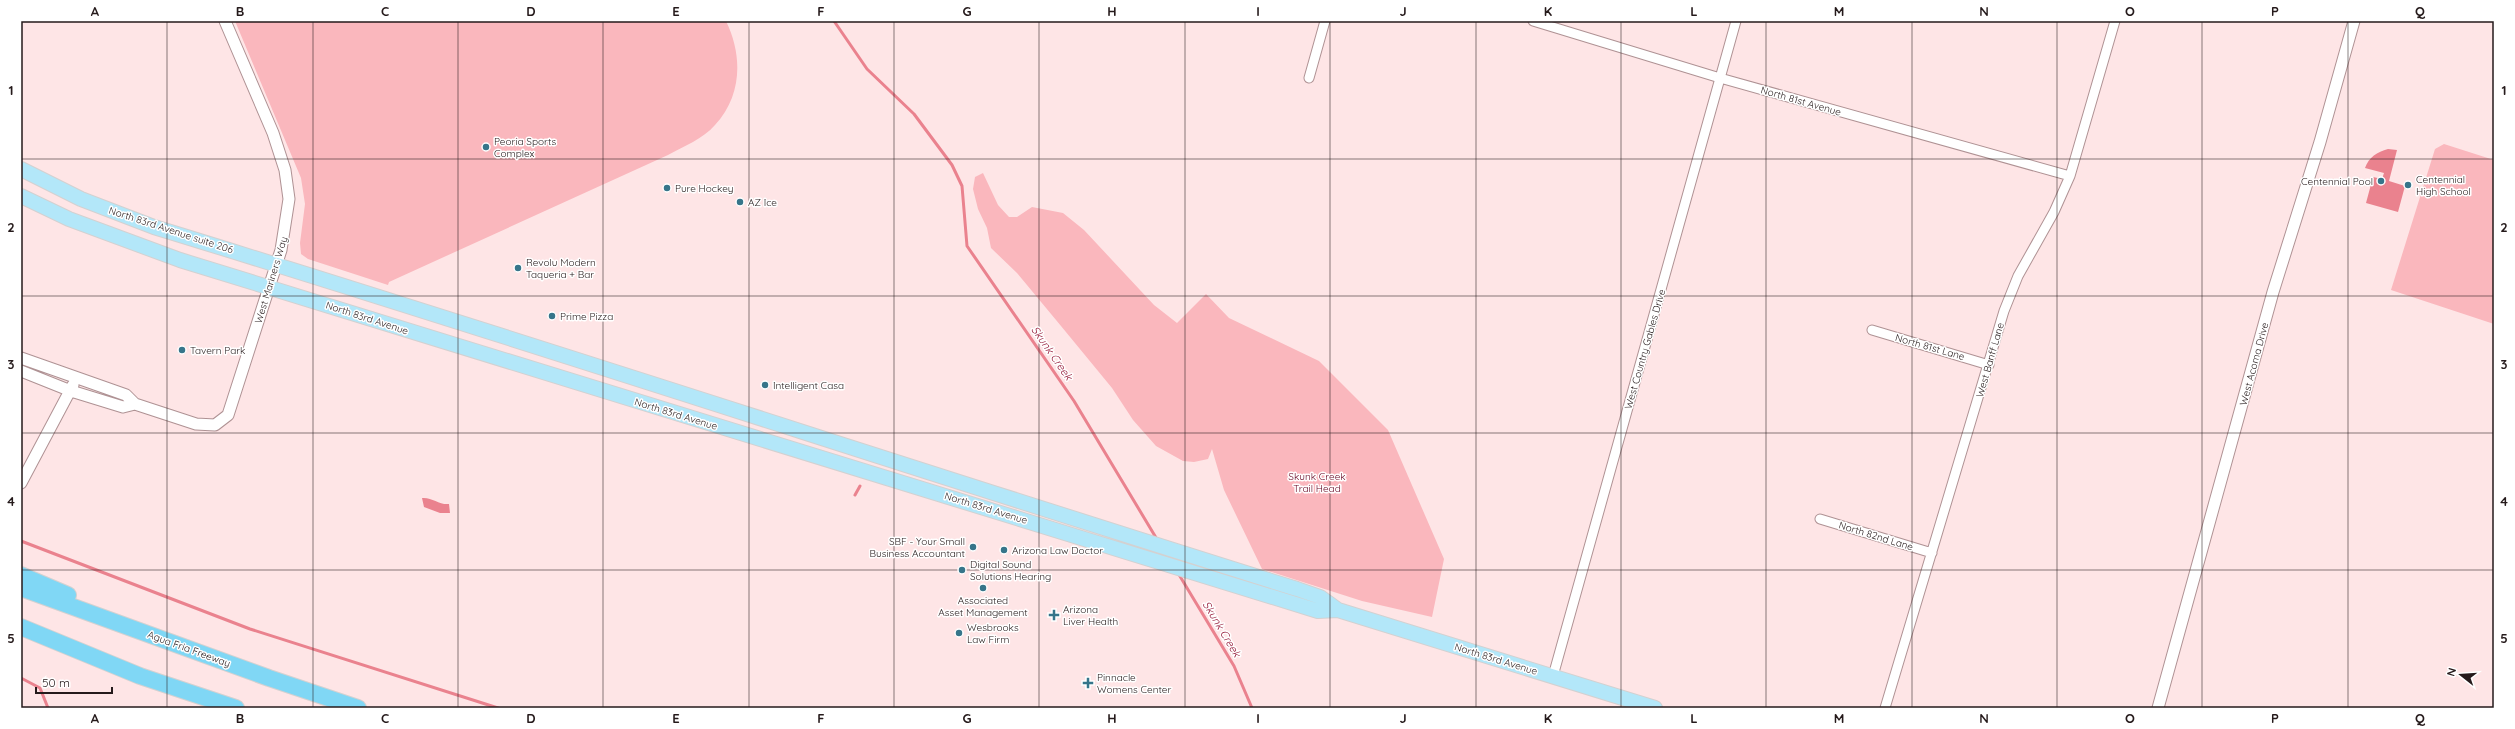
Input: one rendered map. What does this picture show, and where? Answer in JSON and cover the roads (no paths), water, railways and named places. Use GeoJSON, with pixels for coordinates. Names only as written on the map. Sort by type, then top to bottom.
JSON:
{"type":"FeatureCollection","features":[{"type":"Feature","properties":{"kind":"highway"},"geometry":{"type":"LineString","coordinates":[[21,574],[224,662]]}},
{"type":"Feature","properties":{"kind":"highway","name":"Agua Fria Freeway"},"geometry":{"type":"LineString","coordinates":[[21,588],[224,662],[358,708]]}},
{"type":"Feature","properties":{"kind":"highway"},"geometry":{"type":"LineString","coordinates":[[21,627],[140,676],[236,708]]}},
{"type":"Feature","properties":{"kind":"main road","name":"North 83rd Avenue suite 206"},"geometry":{"type":"LineString","coordinates":[[21,169],[66,192],[154,227],[277,265]]}},
{"type":"Feature","properties":{"kind":"main road","name":"North 83rd Avenue"},"geometry":{"type":"LineString","coordinates":[[21,196],[68,219],[113,237],[269,287],[1318,611],[1338,610]]}},
{"type":"Feature","properties":{"kind":"main road","name":"North 83rd Avenue"},"geometry":{"type":"LineString","coordinates":[[277,265],[727,406],[1071,518],[1297,589],[1320,597],[1338,610],[1655,708]]}},
{"type":"Feature","properties":{"kind":"street","name":"West Mariners Way"},"geometry":{"type":"LineString","coordinates":[[135,404],[196,424],[209,426],[220,423],[231,408],[277,265],[288,212],[288,186],[273,133],[226,21]]}},
{"type":"Feature","properties":{"kind":"street"},"geometry":{"type":"LineString","coordinates":[[1309,78],[1324,21]]}},
{"type":"Feature","properties":{"kind":"street","name":"North 81st Avenue"},"geometry":{"type":"LineString","coordinates":[[1533,21],[1720,78],[2070,176]]}},
{"type":"Feature","properties":{"kind":"street","name":"West Country Gables Drive"},"geometry":{"type":"LineString","coordinates":[[1553,676],[1736,21]]}},
{"type":"Feature","properties":{"kind":"street","name":"West Banff Lane"},"geometry":{"type":"LineString","coordinates":[[1885,708],[2004,311],[2018,276],[2054,212],[2070,176],[2115,21]]}},
{"type":"Feature","properties":{"kind":"street","name":"West Acoma Drive"},"geometry":{"type":"LineString","coordinates":[[2158,708],[2273,292],[2320,142],[2354,21]]}},
{"type":"Feature","properties":{"kind":"street","name":"North 81st Lane"},"geometry":{"type":"LineString","coordinates":[[1872,330],[1989,365]]}},
{"type":"Feature","properties":{"kind":"street"},"geometry":{"type":"LineString","coordinates":[[21,358],[126,395],[135,404]]}},
{"type":"Feature","properties":{"kind":"street"},"geometry":{"type":"LineString","coordinates":[[21,371],[71,391],[123,407],[135,404]]}},
{"type":"Feature","properties":{"kind":"street"},"geometry":{"type":"LineString","coordinates":[[21,483],[71,391],[75,378]]}},
{"type":"Feature","properties":{"kind":"street","name":"North 82nd Lane"},"geometry":{"type":"LineString","coordinates":[[1820,519],[1932,553]]}},
{"type":"Feature","properties":{"kind":"waterway","name":"Skunk Creek"},"geometry":{"type":"LineString","coordinates":[[834,21],[867,69],[914,114],[952,165],[962,186],[967,246],[1074,401],[1158,541]]}},
{"type":"Feature","properties":{"kind":"waterway"},"geometry":{"type":"LineString","coordinates":[[855,495],[860,486]]}},
{"type":"Feature","properties":{"kind":"waterway"},"geometry":{"type":"LineString","coordinates":[[21,541],[250,629],[498,708]]}},
{"type":"Feature","properties":{"kind":"waterway","name":"Skunk Creek"},"geometry":{"type":"LineString","coordinates":[[1178,573],[1234,666],[1252,708]]}},
{"type":"Feature","properties":{"kind":"waterway"},"geometry":{"type":"LineString","coordinates":[[21,678],[40,688],[48,708]]}},
{"type":"Feature","properties":{"kind":"place","name":"Peoria Sports Complex"},"geometry":{"type":"Point","coordinates":[486,147]}},
{"type":"Feature","properties":{"kind":"place","name":"Centennial Pool"},"geometry":{"type":"Point","coordinates":[2381,181]}},
{"type":"Feature","properties":{"kind":"place","name":"Centennial High School"},"geometry":{"type":"Point","coordinates":[2408,185]}},
{"type":"Feature","properties":{"kind":"place","name":"Pure Hockey"},"geometry":{"type":"Point","coordinates":[667,188]}},
{"type":"Feature","properties":{"kind":"place","name":"AZ Ice"},"geometry":{"type":"Point","coordinates":[740,202]}},
{"type":"Feature","properties":{"kind":"place","name":"Revolu Modern Taqueria + Bar"},"geometry":{"type":"Point","coordinates":[518,268]}},
{"type":"Feature","properties":{"kind":"place","name":"Prime Pizza"},"geometry":{"type":"Point","coordinates":[552,316]}},
{"type":"Feature","properties":{"kind":"place","name":"Tavern Park"},"geometry":{"type":"Point","coordinates":[182,350]}},
{"type":"Feature","properties":{"kind":"place","name":"Intelligent Casa"},"geometry":{"type":"Point","coordinates":[765,385]}},
{"type":"Feature","properties":{"kind":"place","name":"SBF - Your Small Business Accountant"},"geometry":{"type":"Point","coordinates":[973,547]}},
{"type":"Feature","properties":{"kind":"place","name":"Arizona Law Doctor"},"geometry":{"type":"Point","coordinates":[1004,550]}},
{"type":"Feature","properties":{"kind":"place","name":"Digital Sound Solutions Hearing"},"geometry":{"type":"Point","coordinates":[962,570]}},
{"type":"Feature","properties":{"kind":"place","name":"Associated Asset Management"},"geometry":{"type":"Point","coordinates":[983,588]}},
{"type":"Feature","properties":{"kind":"place","name":"Arizona Liver Health"},"geometry":{"type":"Point","coordinates":[1054,615]}},
{"type":"Feature","properties":{"kind":"place","name":"Wesbrooks Law Firm"},"geometry":{"type":"Point","coordinates":[959,633]}},
{"type":"Feature","properties":{"kind":"place","name":"Pinnacle Womens Center"},"geometry":{"type":"Point","coordinates":[1088,683]}},
{"type":"Feature","properties":{"kind":"park label","name":"Skunk Creek Trail Head"},"geometry":{"type":"Point","coordinates":[1317,482]}}]}
